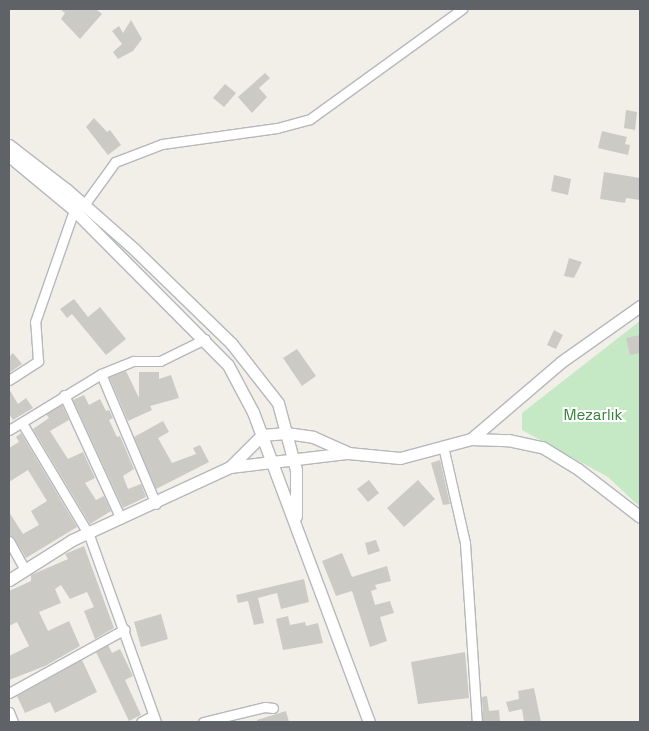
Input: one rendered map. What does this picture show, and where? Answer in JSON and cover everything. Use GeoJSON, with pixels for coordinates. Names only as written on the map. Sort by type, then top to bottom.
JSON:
{"type":"FeatureCollection","features":[{"type":"Feature","properties":{"kind":"street"},"geometry":{"type":"LineString","coordinates":[[9,380],[38,361],[35,322],[79,207],[115,162],[162,144],[277,128],[310,119],[462,9]]}},
{"type":"Feature","properties":{"kind":"street"},"geometry":{"type":"LineString","coordinates":[[9,145],[231,343],[278,404],[294,460],[295,523]]}},
{"type":"Feature","properties":{"kind":"street"},"geometry":{"type":"LineString","coordinates":[[9,156],[79,207],[228,365],[262,435],[369,722]]}},
{"type":"Feature","properties":{"kind":"street"},"geometry":{"type":"LineString","coordinates":[[470,438],[561,362],[640,306]]}},
{"type":"Feature","properties":{"kind":"street"},"geometry":{"type":"LineString","coordinates":[[9,430],[64,395],[102,374],[133,360],[160,362],[205,339]]}},
{"type":"Feature","properties":{"kind":"street"},"geometry":{"type":"LineString","coordinates":[[102,374],[156,504]]}},
{"type":"Feature","properties":{"kind":"street"},"geometry":{"type":"LineString","coordinates":[[64,395],[121,519]]}},
{"type":"Feature","properties":{"kind":"street"},"geometry":{"type":"LineString","coordinates":[[22,423],[89,535],[125,630],[154,719],[141,722]]}},
{"type":"Feature","properties":{"kind":"street"},"geometry":{"type":"LineString","coordinates":[[9,580],[44,555],[156,504],[230,466],[262,435],[286,433],[313,437],[348,453]]}},
{"type":"Feature","properties":{"kind":"street"},"geometry":{"type":"LineString","coordinates":[[230,466],[273,463],[348,453],[400,458],[470,438],[508,440],[542,447],[578,469],[640,517]]}},
{"type":"Feature","properties":{"kind":"street"},"geometry":{"type":"LineString","coordinates":[[443,446],[465,543],[477,722]]}},
{"type":"Feature","properties":{"kind":"street"},"geometry":{"type":"LineString","coordinates":[[9,541],[25,570]]}},
{"type":"Feature","properties":{"kind":"street"},"geometry":{"type":"LineString","coordinates":[[9,693],[125,630]]}},
{"type":"Feature","properties":{"kind":"street"},"geometry":{"type":"LineString","coordinates":[[203,722],[265,707],[273,708]]}},
{"type":"Feature","properties":{"kind":"street"},"geometry":{"type":"LineString","coordinates":[[9,712],[13,722]]}},
{"type":"Feature","properties":{"kind":"green space","name":"Mezarlık"},"geometry":{"type":"Polygon","coordinates":[[[640,321],[640,507],[608,477],[522,430],[522,413],[640,321]]]}},
{"type":"Feature","properties":{"kind":"building"},"geometry":{"type":"Polygon","coordinates":[[[60,9],[96,9],[102,14],[80,39],[61,19],[65,13],[60,9]]]}},
{"type":"Feature","properties":{"kind":"building"},"geometry":{"type":"Polygon","coordinates":[[[131,20],[142,39],[133,51],[118,59],[113,52],[122,44],[112,31],[119,26],[123,33],[131,20]]]}},
{"type":"Feature","properties":{"kind":"building"},"geometry":{"type":"Polygon","coordinates":[[[265,73],[270,78],[259,88],[267,97],[252,113],[238,97],[265,73]]]}},
{"type":"Feature","properties":{"kind":"building"},"geometry":{"type":"Polygon","coordinates":[[[225,84],[236,93],[224,107],[213,98],[225,84]]]}},
{"type":"Feature","properties":{"kind":"building"},"geometry":{"type":"Polygon","coordinates":[[[626,110],[637,112],[635,130],[624,128],[626,110]]]}},
{"type":"Feature","properties":{"kind":"building"},"geometry":{"type":"Polygon","coordinates":[[[94,118],[107,132],[110,130],[121,145],[108,155],[86,127],[94,118]]]}},
{"type":"Feature","properties":{"kind":"building"},"geometry":{"type":"Polygon","coordinates":[[[602,131],[627,137],[625,144],[630,145],[628,155],[598,148],[602,131]]]}},
{"type":"Feature","properties":{"kind":"building"},"geometry":{"type":"Polygon","coordinates":[[[604,172],[640,178],[640,200],[626,198],[625,203],[600,199],[604,172]]]}},
{"type":"Feature","properties":{"kind":"building"},"geometry":{"type":"Polygon","coordinates":[[[554,175],[571,179],[568,195],[551,191],[554,175]]]}},
{"type":"Feature","properties":{"kind":"building"},"geometry":{"type":"Polygon","coordinates":[[[569,258],[582,262],[574,278],[564,276],[569,258]]]}},
{"type":"Feature","properties":{"kind":"building"},"geometry":{"type":"Polygon","coordinates":[[[74,299],[88,317],[100,307],[126,339],[106,355],[72,314],[67,318],[60,309],[74,299]]]}},
{"type":"Feature","properties":{"kind":"building"},"geometry":{"type":"Polygon","coordinates":[[[554,330],[563,335],[556,349],[547,345],[554,330]]]}},
{"type":"Feature","properties":{"kind":"building"},"geometry":{"type":"Polygon","coordinates":[[[640,335],[640,353],[630,355],[626,338],[640,335]]]}},
{"type":"Feature","properties":{"kind":"building"},"geometry":{"type":"Polygon","coordinates":[[[297,349],[316,376],[302,386],[283,358],[297,349]]]}},
{"type":"Feature","properties":{"kind":"building"},"geometry":{"type":"Polygon","coordinates":[[[13,353],[22,364],[9,373],[9,357],[13,353]]]}},
{"type":"Feature","properties":{"kind":"building"},"geometry":{"type":"Polygon","coordinates":[[[126,371],[139,398],[139,372],[159,372],[159,379],[171,375],[179,398],[150,406],[152,410],[128,421],[109,377],[126,371]]]}},
{"type":"Feature","properties":{"kind":"building"},"geometry":{"type":"Polygon","coordinates":[[[9,389],[18,404],[26,398],[33,408],[13,420],[9,414],[9,389]]]}},
{"type":"Feature","properties":{"kind":"building"},"geometry":{"type":"Polygon","coordinates":[[[84,395],[89,405],[100,399],[106,411],[109,410],[113,418],[109,420],[117,437],[120,436],[134,469],[123,476],[128,489],[141,484],[146,497],[123,508],[73,400],[84,395]]]}},
{"type":"Feature","properties":{"kind":"building"},"geometry":{"type":"Polygon","coordinates":[[[62,405],[69,420],[50,431],[68,459],[83,452],[95,478],[85,483],[96,500],[104,496],[111,511],[90,524],[33,429],[49,418],[46,414],[62,405]]]}},
{"type":"Feature","properties":{"kind":"building"},"geometry":{"type":"Polygon","coordinates":[[[163,421],[169,432],[158,438],[172,463],[196,454],[193,448],[200,445],[209,462],[156,489],[134,437],[163,421]]]}},
{"type":"Feature","properties":{"kind":"building"},"geometry":{"type":"Polygon","coordinates":[[[21,433],[77,527],[26,558],[14,538],[9,535],[9,512],[23,534],[39,525],[31,511],[47,501],[28,470],[9,482],[9,448],[19,442],[16,437],[21,433]]]}},
{"type":"Feature","properties":{"kind":"building"},"geometry":{"type":"Polygon","coordinates":[[[440,460],[450,504],[443,505],[431,463],[440,460]]]}},
{"type":"Feature","properties":{"kind":"building"},"geometry":{"type":"Polygon","coordinates":[[[369,480],[379,493],[368,502],[357,489],[369,480]]]}},
{"type":"Feature","properties":{"kind":"building"},"geometry":{"type":"Polygon","coordinates":[[[418,480],[435,499],[404,527],[387,508],[418,480]]]}},
{"type":"Feature","properties":{"kind":"building"},"geometry":{"type":"Polygon","coordinates":[[[376,540],[380,551],[368,555],[365,543],[376,540]]]}},
{"type":"Feature","properties":{"kind":"building"},"geometry":{"type":"Polygon","coordinates":[[[84,546],[114,628],[95,639],[84,611],[94,607],[87,592],[70,599],[61,585],[55,589],[61,603],[39,612],[48,631],[69,621],[80,646],[45,666],[9,680],[9,656],[29,646],[17,622],[9,626],[9,591],[31,581],[31,575],[68,559],[65,554],[84,546]]]}},
{"type":"Feature","properties":{"kind":"building"},"geometry":{"type":"Polygon","coordinates":[[[342,553],[352,577],[387,566],[391,581],[375,585],[377,589],[371,591],[375,605],[390,601],[394,613],[380,617],[387,641],[370,647],[352,591],[336,596],[322,561],[342,553]]]}},
{"type":"Feature","properties":{"kind":"building"},"geometry":{"type":"Polygon","coordinates":[[[304,579],[309,602],[281,609],[277,593],[258,598],[264,623],[254,625],[248,601],[238,603],[236,595],[304,579]]]}},
{"type":"Feature","properties":{"kind":"building"},"geometry":{"type":"Polygon","coordinates":[[[161,614],[168,639],[141,647],[134,622],[161,614]]]}},
{"type":"Feature","properties":{"kind":"building"},"geometry":{"type":"Polygon","coordinates":[[[288,616],[290,625],[305,622],[306,626],[318,623],[323,643],[283,650],[276,619],[288,616]]]}},
{"type":"Feature","properties":{"kind":"building"},"geometry":{"type":"Polygon","coordinates":[[[108,645],[112,653],[120,649],[133,676],[125,680],[141,715],[129,721],[96,652],[108,645]]]}},
{"type":"Feature","properties":{"kind":"building"},"geometry":{"type":"Polygon","coordinates":[[[465,652],[469,698],[418,704],[411,662],[465,652]]]}},
{"type":"Feature","properties":{"kind":"building"},"geometry":{"type":"Polygon","coordinates":[[[82,660],[97,692],[55,713],[50,702],[25,713],[17,696],[82,660]]]}},
{"type":"Feature","properties":{"kind":"building"},"geometry":{"type":"Polygon","coordinates":[[[534,688],[541,722],[524,722],[522,709],[509,712],[506,702],[519,699],[518,691],[534,688]]]}},
{"type":"Feature","properties":{"kind":"building"},"geometry":{"type":"Polygon","coordinates":[[[487,696],[489,711],[499,710],[500,722],[483,722],[482,697],[487,696]]]}},
{"type":"Feature","properties":{"kind":"building"},"geometry":{"type":"Polygon","coordinates":[[[286,711],[289,722],[257,722],[257,720],[286,711]]]}}]}
